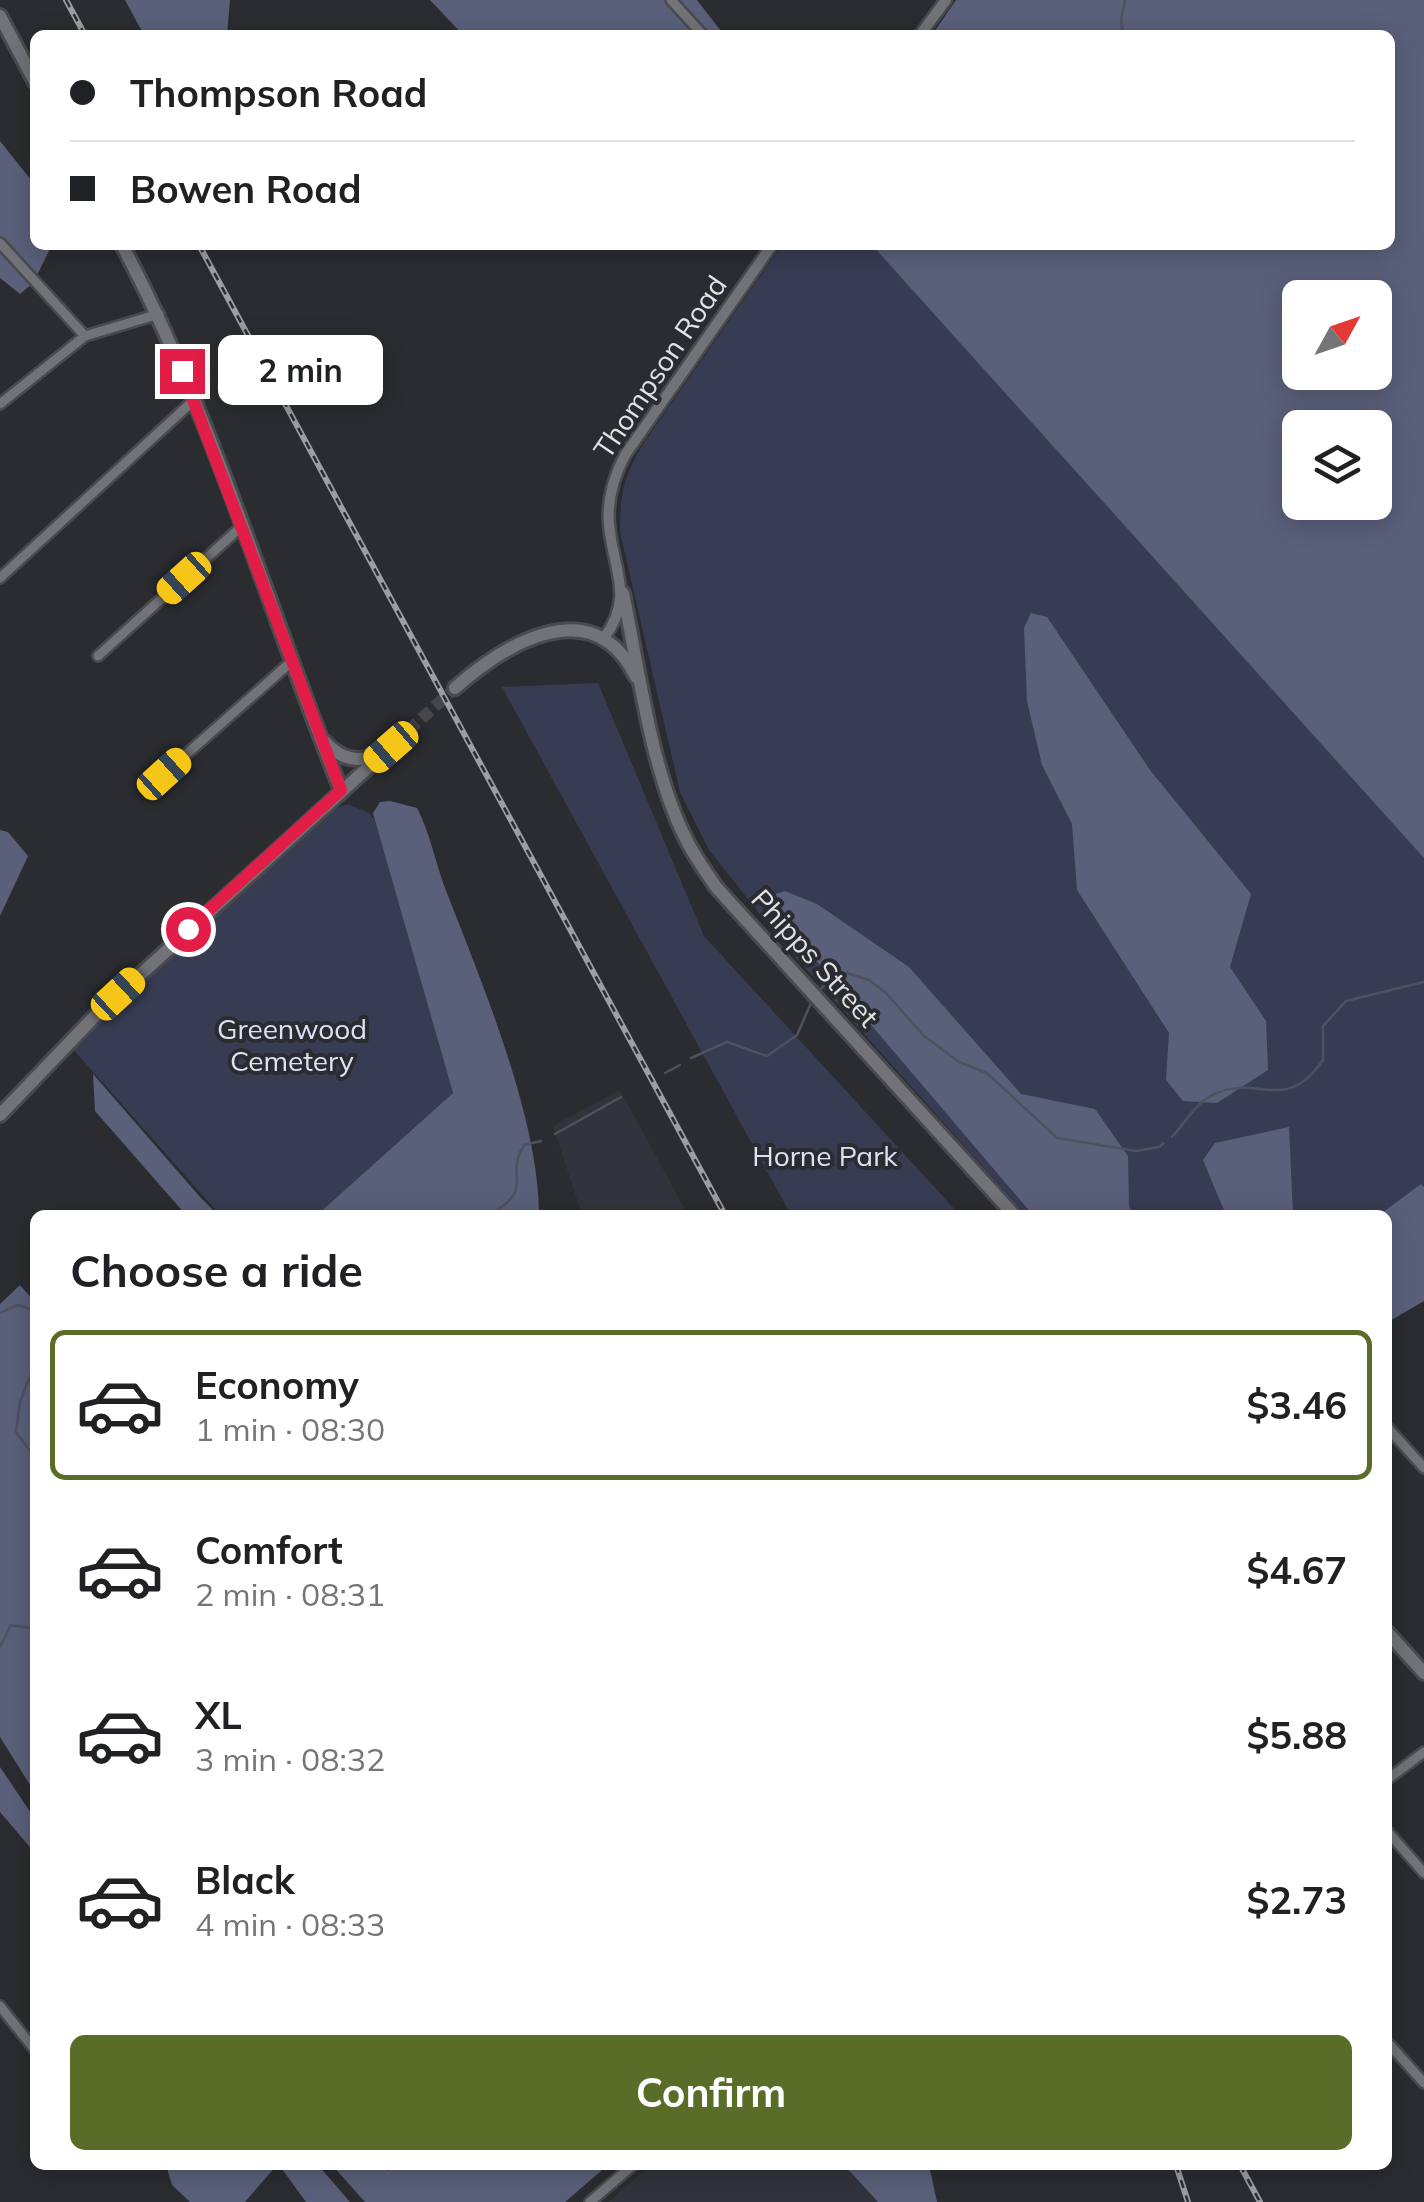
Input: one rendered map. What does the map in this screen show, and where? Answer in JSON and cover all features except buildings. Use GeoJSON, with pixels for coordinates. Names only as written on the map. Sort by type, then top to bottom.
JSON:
{"type":"FeatureCollection","features":[{"type":"Feature","properties":{"kind":"main road"},"geometry":{"type":"LineString","coordinates":[[0,16],[30,73]]}},
{"type":"Feature","properties":{"kind":"main road"},"geometry":{"type":"LineString","coordinates":[[125,250],[159,314],[194,400],[341,790]]}},
{"type":"Feature","properties":{"kind":"main road","name":"Phipps Street"},"geometry":{"type":"LineString","coordinates":[[623,594],[665,782],[687,841],[716,886],[1009,1210]]}},
{"type":"Feature","properties":{"kind":"main road"},"geometry":{"type":"LineString","coordinates":[[455,688],[494,657],[536,637],[572,630],[604,638],[632,668],[645,698]]}},
{"type":"Feature","properties":{"kind":"main road"},"geometry":{"type":"LineString","coordinates":[[0,1115],[94,1016],[393,745],[373,757],[348,758],[332,750],[314,722]]}},
{"type":"Feature","properties":{"kind":"main road"},"geometry":{"type":"LineString","coordinates":[[1392,1637],[1424,1673]]}},
{"type":"Feature","properties":{"kind":"street"},"geometry":{"type":"LineString","coordinates":[[671,0],[698,30]]}},
{"type":"Feature","properties":{"kind":"street"},"geometry":{"type":"LineString","coordinates":[[924,30],[946,0]]}},
{"type":"Feature","properties":{"kind":"street"},"geometry":{"type":"LineString","coordinates":[[0,242],[85,336]]}},
{"type":"Feature","properties":{"kind":"street","name":"Thompson Road"},"geometry":{"type":"LineString","coordinates":[[623,594],[609,521],[616,473],[768,250]]}},
{"type":"Feature","properties":{"kind":"street"},"geometry":{"type":"LineString","coordinates":[[0,404],[85,336],[159,314]]}},
{"type":"Feature","properties":{"kind":"street"},"geometry":{"type":"LineString","coordinates":[[0,578],[194,400]]}},
{"type":"Feature","properties":{"kind":"street"},"geometry":{"type":"LineString","coordinates":[[98,656],[242,526]]}},
{"type":"Feature","properties":{"kind":"street"},"geometry":{"type":"LineString","coordinates":[[604,638],[620,612],[623,594]]}},
{"type":"Feature","properties":{"kind":"street"},"geometry":{"type":"LineString","coordinates":[[164,774],[290,662]]}},
{"type":"Feature","properties":{"kind":"street"},"geometry":{"type":"LineString","coordinates":[[1392,1432],[1424,1468]]}},
{"type":"Feature","properties":{"kind":"street"},"geometry":{"type":"LineString","coordinates":[[1392,1776],[1424,1752]]}},
{"type":"Feature","properties":{"kind":"street"},"geometry":{"type":"LineString","coordinates":[[1392,1837],[1424,1873]]}},
{"type":"Feature","properties":{"kind":"street"},"geometry":{"type":"LineString","coordinates":[[0,2006],[30,2044]]}},
{"type":"Feature","properties":{"kind":"street"},"geometry":{"type":"LineString","coordinates":[[1392,2047],[1424,2083]]}},
{"type":"Feature","properties":{"kind":"street"},"geometry":{"type":"LineString","coordinates":[[590,2202],[626,2170]]}},
{"type":"Feature","properties":{"kind":"shaded area"},"geometry":{"type":"Polygon","coordinates":[[[125,0],[230,0],[227,30],[141,30],[125,0]]]}},
{"type":"Feature","properties":{"kind":"shaded area"},"geometry":{"type":"Polygon","coordinates":[[[430,0],[697,0],[720,30],[458,30],[430,0]]]}},
{"type":"Feature","properties":{"kind":"shaded area"},"geometry":{"type":"Polygon","coordinates":[[[956,0],[1424,0],[1424,858],[877,250],[1395,250],[1395,30],[935,30],[956,0]]]}},
{"type":"Feature","properties":{"kind":"shaded area"},"geometry":{"type":"Polygon","coordinates":[[[0,141],[30,179],[30,250],[50,250],[33,283],[20,294],[0,278],[0,141]]]}},
{"type":"Feature","properties":{"kind":"shaded area"},"geometry":{"type":"Polygon","coordinates":[[[1031,613],[1047,617],[1150,770],[1251,894],[1230,967],[1266,1021],[1268,1070],[1217,1103],[1183,1101],[1166,1080],[1169,1033],[1077,890],[1072,824],[1042,765],[1027,701],[1024,628],[1031,613]]]}},
{"type":"Feature","properties":{"kind":"shaded area"},"geometry":{"type":"Polygon","coordinates":[[[380,802],[417,808],[429,837],[519,1093],[539,1210],[323,1210],[453,1093],[373,813],[380,802]]]}},
{"type":"Feature","properties":{"kind":"shaded area"},"geometry":{"type":"Polygon","coordinates":[[[0,830],[8,832],[28,856],[0,916],[0,830]]]}},
{"type":"Feature","properties":{"kind":"shaded area"},"geometry":{"type":"Polygon","coordinates":[[[785,891],[817,904],[909,967],[1021,1094],[1095,1109],[1128,1156],[1131,1210],[1029,1210],[763,898],[785,891]]]}},
{"type":"Feature","properties":{"kind":"shaded area"},"geometry":{"type":"Polygon","coordinates":[[[93,1074],[213,1210],[182,1210],[95,1111],[93,1074]]]}},
{"type":"Feature","properties":{"kind":"shaded area"},"geometry":{"type":"Polygon","coordinates":[[[620,1090],[685,1210],[580,1210],[553,1126],[620,1090]]]}},
{"type":"Feature","properties":{"kind":"shaded area"},"geometry":{"type":"Polygon","coordinates":[[[1289,1127],[1293,1210],[1224,1210],[1203,1160],[1215,1143],[1289,1127]]]}},
{"type":"Feature","properties":{"kind":"shaded area"},"geometry":{"type":"Polygon","coordinates":[[[1421,1184],[1424,1187],[1424,1301],[1392,1320],[1392,1210],[1386,1210],[1421,1184]]]}},
{"type":"Feature","properties":{"kind":"shaded area"},"geometry":{"type":"Polygon","coordinates":[[[20,1285],[30,1296],[30,1785],[0,1737],[0,1304],[20,1285]]]}},
{"type":"Feature","properties":{"kind":"shaded area"},"geometry":{"type":"Polygon","coordinates":[[[0,1767],[30,1812],[30,1847],[0,1812],[0,1767]]]}},
{"type":"Feature","properties":{"kind":"shaded area"},"geometry":{"type":"Polygon","coordinates":[[[168,2170],[273,2170],[245,2202],[190,2202],[172,2185],[168,2170]]]}},
{"type":"Feature","properties":{"kind":"shaded area"},"geometry":{"type":"Polygon","coordinates":[[[283,2170],[322,2170],[350,2202],[306,2202],[283,2170]]]}},
{"type":"Feature","properties":{"kind":"shaded area"},"geometry":{"type":"Polygon","coordinates":[[[336,2170],[602,2170],[565,2202],[365,2202],[336,2170]]]}},
{"type":"Feature","properties":{"kind":"shaded area"},"geometry":{"type":"Polygon","coordinates":[[[645,2170],[849,2170],[878,2202],[608,2202],[645,2170]]]}},
{"type":"Feature","properties":{"kind":"shaded area"},"geometry":{"type":"Polygon","coordinates":[[[849,2170],[930,2170],[937,2202],[878,2202],[849,2170]]]}},
{"type":"Feature","properties":{"kind":"green space"},"geometry":{"type":"Polygon","coordinates":[[[779,250],[896,250],[1424,837],[1424,1187],[1392,1211],[1022,1210],[781,941],[709,850],[680,792],[620,532],[625,484],[645,441],[779,250]]]}},
{"type":"Feature","properties":{"kind":"green space","name":"Horne Park"},"geometry":{"type":"Polygon","coordinates":[[[598,683],[704,936],[955,1210],[788,1210],[502,687],[598,683]]]}},
{"type":"Feature","properties":{"kind":"green space","name":"Greenwood Cemetery"},"geometry":{"type":"Polygon","coordinates":[[[348,804],[369,813],[376,821],[453,1093],[323,1210],[216,1210],[72,1048],[337,808],[348,804]]]}},
{"type":"Feature","properties":{"kind":"waterway"},"geometry":{"type":"LineString","coordinates":[[1122,30],[1125,0]]}},
{"type":"Feature","properties":{"kind":"waterway"},"geometry":{"type":"LineString","coordinates":[[821,989],[827,981],[847,973],[869,980],[886,993],[924,1036],[959,1062],[987,1073],[1057,1138],[1136,1151],[1164,1143]]}},
{"type":"Feature","properties":{"kind":"waterway"},"geometry":{"type":"LineString","coordinates":[[1172,1137],[1197,1107],[1217,1093],[1246,1088],[1284,1089],[1310,1076],[1323,1060],[1323,1026],[1346,1001],[1424,982]]}},
{"type":"Feature","properties":{"kind":"waterway"},"geometry":{"type":"LineString","coordinates":[[691,1058],[727,1042],[767,1056],[797,1035],[811,1003]]}},
{"type":"Feature","properties":{"kind":"waterway"},"geometry":{"type":"LineString","coordinates":[[665,1073],[680,1065]]}},
{"type":"Feature","properties":{"kind":"waterway"},"geometry":{"type":"LineString","coordinates":[[555,1134],[621,1097]]}},
{"type":"Feature","properties":{"kind":"waterway"},"geometry":{"type":"LineString","coordinates":[[497,1210],[516,1189],[518,1157],[524,1145],[541,1141]]}},
{"type":"Feature","properties":{"kind":"waterway"},"geometry":{"type":"LineString","coordinates":[[0,1313],[18,1305],[30,1309]]}},
{"type":"Feature","properties":{"kind":"waterway"},"geometry":{"type":"LineString","coordinates":[[30,1376],[20,1402],[16,1432],[30,1451]]}},
{"type":"Feature","properties":{"kind":"waterway"},"geometry":{"type":"LineString","coordinates":[[0,1647],[11,1625],[30,1628]]}},
{"type":"Feature","properties":{"kind":"tunnel"},"geometry":{"type":"LineString","coordinates":[[395,743],[455,688]]}},
{"type":"Feature","properties":{"kind":"railway"},"geometry":{"type":"LineString","coordinates":[[66,0],[82,30]]}},
{"type":"Feature","properties":{"kind":"railway"},"geometry":{"type":"LineString","coordinates":[[202,250],[722,1210]]}},
{"type":"Feature","properties":{"kind":"railway"},"geometry":{"type":"LineString","coordinates":[[1178,2170],[1188,2202]]}},
{"type":"Feature","properties":{"kind":"railway"},"geometry":{"type":"LineString","coordinates":[[1243,2170],[1260,2202]]}},
{"type":"Feature","properties":{"kind":"route"},"geometry":{"type":"LineString","coordinates":[[182,371],[341,790],[188,929]]}}]}
